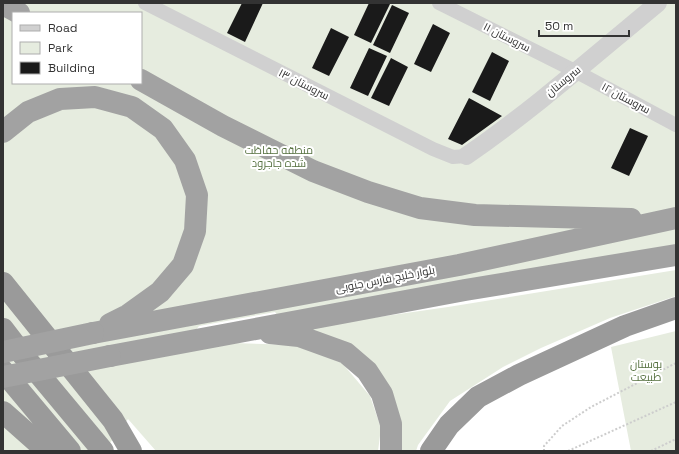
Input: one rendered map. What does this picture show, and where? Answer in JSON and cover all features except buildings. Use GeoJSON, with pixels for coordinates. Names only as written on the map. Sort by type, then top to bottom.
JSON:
{"type":"FeatureCollection","features":[{"type":"Feature","properties":{"kind":"highway"},"geometry":{"type":"LineString","coordinates":[[3,4],[17,12]]}},
{"type":"Feature","properties":{"kind":"highway"},"geometry":{"type":"LineString","coordinates":[[142,81],[224,126],[313,171],[368,192],[420,208],[475,215],[671,219]]}},
{"type":"Feature","properties":{"kind":"highway"},"geometry":{"type":"LineString","coordinates":[[3,132],[28,112],[60,99],[95,97],[132,107],[163,129],[185,160],[197,195],[195,231],[183,265],[160,292],[128,315],[93,333],[3,352]]}},
{"type":"Feature","properties":{"kind":"highway","name":"بلوار خلیج فارس جنوبی"},"geometry":{"type":"LineString","coordinates":[[93,333],[459,265],[671,219]]}},
{"type":"Feature","properties":{"kind":"highway"},"geometry":{"type":"LineString","coordinates":[[3,377],[465,290],[676,255]]}},
{"type":"Feature","properties":{"kind":"highway"},"geometry":{"type":"LineString","coordinates":[[3,270],[24,310]]}},
{"type":"Feature","properties":{"kind":"highway"},"geometry":{"type":"LineString","coordinates":[[3,283],[139,451]]}},
{"type":"Feature","properties":{"kind":"highway"},"geometry":{"type":"LineString","coordinates":[[431,451],[449,425],[478,397],[519,374],[618,329],[676,308]]}},
{"type":"Feature","properties":{"kind":"highway"},"geometry":{"type":"LineString","coordinates":[[3,329],[103,451]]}},
{"type":"Feature","properties":{"kind":"highway"},"geometry":{"type":"LineString","coordinates":[[249,330],[299,336],[346,353],[367,371],[382,394],[391,424],[390,451]]}},
{"type":"Feature","properties":{"kind":"highway"},"geometry":{"type":"LineString","coordinates":[[3,371],[70,451]]}},
{"type":"Feature","properties":{"kind":"highway"},"geometry":{"type":"LineString","coordinates":[[3,412],[47,451]]}},
{"type":"Feature","properties":{"kind":"highway"},"geometry":{"type":"LineString","coordinates":[[113,420],[131,451]]}},
{"type":"Feature","properties":{"kind":"street","name":"سروستان ۱۳"},"geometry":{"type":"LineString","coordinates":[[145,3],[433,149],[453,157],[466,156]]}},
{"type":"Feature","properties":{"kind":"street","name":"سروستان ۱۱"},"geometry":{"type":"LineString","coordinates":[[439,3],[576,72]]}},
{"type":"Feature","properties":{"kind":"street","name":"سروستان"},"geometry":{"type":"LineString","coordinates":[[466,156],[488,141],[576,72],[658,3]]}},
{"type":"Feature","properties":{"kind":"street","name":"سروستان ۱۲"},"geometry":{"type":"LineString","coordinates":[[576,72],[676,125]]}},
{"type":"Feature","properties":{"kind":"path"},"geometry":{"type":"LineString","coordinates":[[544,451],[544,446],[562,426],[591,407],[676,363]]}},
{"type":"Feature","properties":{"kind":"path"},"geometry":{"type":"LineString","coordinates":[[568,451],[676,402]]}},
{"type":"Feature","properties":{"kind":"path"},"geometry":{"type":"LineString","coordinates":[[651,451],[676,439]]}},
{"type":"Feature","properties":{"kind":"green space","name":"منطقه حفاظت شده جاجرود"},"geometry":{"type":"Polygon","coordinates":[[[3,3],[676,3],[676,246],[278,316],[275,312],[199,326],[179,352],[233,343],[299,345],[342,363],[370,396],[381,428],[378,451],[156,451],[128,419],[104,451],[3,451],[3,3]]]}},
{"type":"Feature","properties":{"kind":"green space"},"geometry":{"type":"Polygon","coordinates":[[[676,270],[676,296],[610,318],[541,348],[503,367],[450,401],[418,445],[416,451],[396,451],[382,378],[287,330],[448,307],[676,270]]]}},
{"type":"Feature","properties":{"kind":"green space","name":"بوستان طبیعت"},"geometry":{"type":"Polygon","coordinates":[[[676,331],[676,451],[631,451],[611,347],[676,331]]]}}]}
